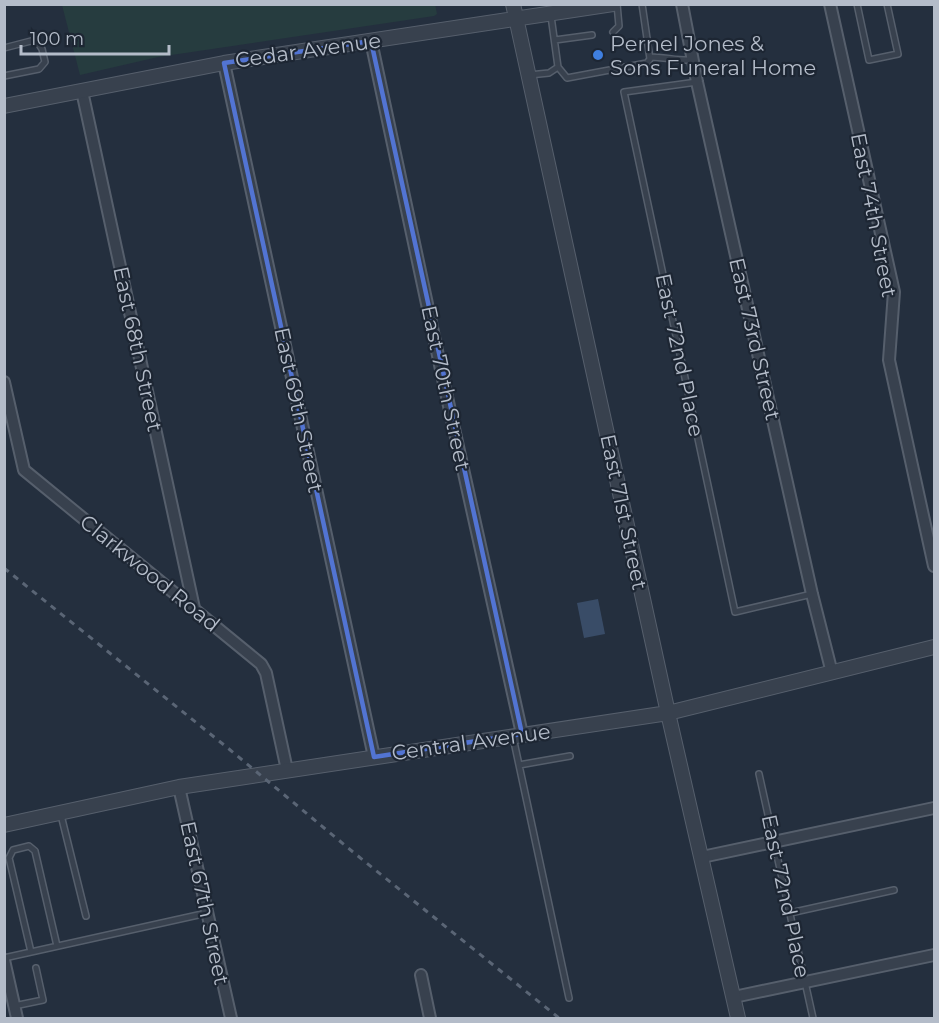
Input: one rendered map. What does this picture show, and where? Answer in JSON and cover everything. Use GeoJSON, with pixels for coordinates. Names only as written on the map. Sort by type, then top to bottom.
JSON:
{"type":"FeatureCollection","features":[{"type":"Feature","properties":{"kind":"street","name":"East 71st Street"},"geometry":{"type":"LineString","coordinates":[[513,4],[668,713],[738,1018]]}},
{"type":"Feature","properties":{"kind":"street","name":"East 73rd Street"},"geometry":{"type":"LineString","coordinates":[[682,4],[697,82],[812,594],[832,673]]}},
{"type":"Feature","properties":{"kind":"street","name":"East 74th Street"},"geometry":{"type":"LineString","coordinates":[[830,4],[894,292],[889,360],[934,567]]}},
{"type":"Feature","properties":{"kind":"street","name":"Cedar Avenue"},"geometry":{"type":"LineString","coordinates":[[4,106],[224,63],[517,20],[601,5]]}},
{"type":"Feature","properties":{"kind":"street","name":"East 70th Street"},"geometry":{"type":"LineString","coordinates":[[371,41],[517,735]]}},
{"type":"Feature","properties":{"kind":"street","name":"East 69th Street"},"geometry":{"type":"LineString","coordinates":[[224,63],[374,757]]}},
{"type":"Feature","properties":{"kind":"street","name":"East 68th Street"},"geometry":{"type":"LineString","coordinates":[[82,91],[194,608]]}},
{"type":"Feature","properties":{"kind":"street","name":"Clarkwood Road"},"geometry":{"type":"LineString","coordinates":[[4,382],[24,470],[261,664],[266,673],[287,770]]}},
{"type":"Feature","properties":{"kind":"street","name":"Central Avenue"},"geometry":{"type":"LineString","coordinates":[[4,825],[179,787],[668,713],[934,647]]}},
{"type":"Feature","properties":{"kind":"street","name":"East 67th Street"},"geometry":{"type":"LineString","coordinates":[[179,787],[231,1018]]}},
{"type":"Feature","properties":{"kind":"street"},"geometry":{"type":"LineString","coordinates":[[702,857],[934,808]]}},
{"type":"Feature","properties":{"kind":"street"},"geometry":{"type":"LineString","coordinates":[[734,997],[934,955]]}},
{"type":"Feature","properties":{"kind":"street"},"geometry":{"type":"LineString","coordinates":[[4,959],[17,1018]]}},
{"type":"Feature","properties":{"kind":"street"},"geometry":{"type":"LineString","coordinates":[[421,975],[430,1018]]}},
{"type":"Feature","properties":{"kind":"lane"},"geometry":{"type":"LineString","coordinates":[[551,14],[558,67],[567,78],[647,63],[650,57],[642,4]]}},
{"type":"Feature","properties":{"kind":"lane"},"geometry":{"type":"LineString","coordinates":[[857,4],[870,60],[898,54],[887,4]]}},
{"type":"Feature","properties":{"kind":"lane"},"geometry":{"type":"LineString","coordinates":[[601,5],[619,26],[613,32]]}},
{"type":"Feature","properties":{"kind":"lane"},"geometry":{"type":"LineString","coordinates":[[555,40],[592,35]]}},
{"type":"Feature","properties":{"kind":"lane"},"geometry":{"type":"LineString","coordinates":[[4,48],[31,41],[38,43],[45,62],[39,69],[4,76]]}},
{"type":"Feature","properties":{"kind":"lane"},"geometry":{"type":"LineString","coordinates":[[650,57],[680,61],[693,60]]}},
{"type":"Feature","properties":{"kind":"lane"},"geometry":{"type":"LineString","coordinates":[[528,75],[549,73],[558,67]]}},
{"type":"Feature","properties":{"kind":"lane","name":"East 72nd Place"},"geometry":{"type":"LineString","coordinates":[[697,82],[624,92],[735,612],[812,594]]}},
{"type":"Feature","properties":{"kind":"lane"},"geometry":{"type":"LineString","coordinates":[[517,735],[519,765],[569,998]]}},
{"type":"Feature","properties":{"kind":"lane"},"geometry":{"type":"LineString","coordinates":[[519,765],[570,756]]}},
{"type":"Feature","properties":{"kind":"lane","name":"East 72nd Place"},"geometry":{"type":"LineString","coordinates":[[759,774],[813,1018]]}},
{"type":"Feature","properties":{"kind":"lane"},"geometry":{"type":"LineString","coordinates":[[60,813],[86,916]]}},
{"type":"Feature","properties":{"kind":"lane"},"geometry":{"type":"LineString","coordinates":[[31,952],[9,858],[13,850],[29,846],[35,851],[57,946]]}},
{"type":"Feature","properties":{"kind":"lane"},"geometry":{"type":"LineString","coordinates":[[790,913],[894,890]]}},
{"type":"Feature","properties":{"kind":"lane"},"geometry":{"type":"LineString","coordinates":[[4,959],[207,913]]}},
{"type":"Feature","properties":{"kind":"lane"},"geometry":{"type":"LineString","coordinates":[[14,1006],[43,1000],[36,968]]}},
{"type":"Feature","properties":{"kind":"highlighted area"},"geometry":{"type":"Polygon","coordinates":[[[371,41],[522,734],[374,757],[224,63],[371,41]]]}},
{"type":"Feature","properties":{"kind":"green space"},"geometry":{"type":"Polygon","coordinates":[[[435,4],[437,14],[434,16],[158,57],[80,75],[62,5],[435,4]]]}},
{"type":"Feature","properties":{"kind":"water"},"geometry":{"type":"Polygon","coordinates":[[[598,599],[605,634],[584,638],[577,603],[598,599]]]}},
{"type":"Feature","properties":{"kind":"railway"},"geometry":{"type":"LineString","coordinates":[[4,568],[559,1018]]}},
{"type":"Feature","properties":{"kind":"place","name":"Pernel Jones & Sons Funeral Home"},"geometry":{"type":"Point","coordinates":[598,55]}}]}
